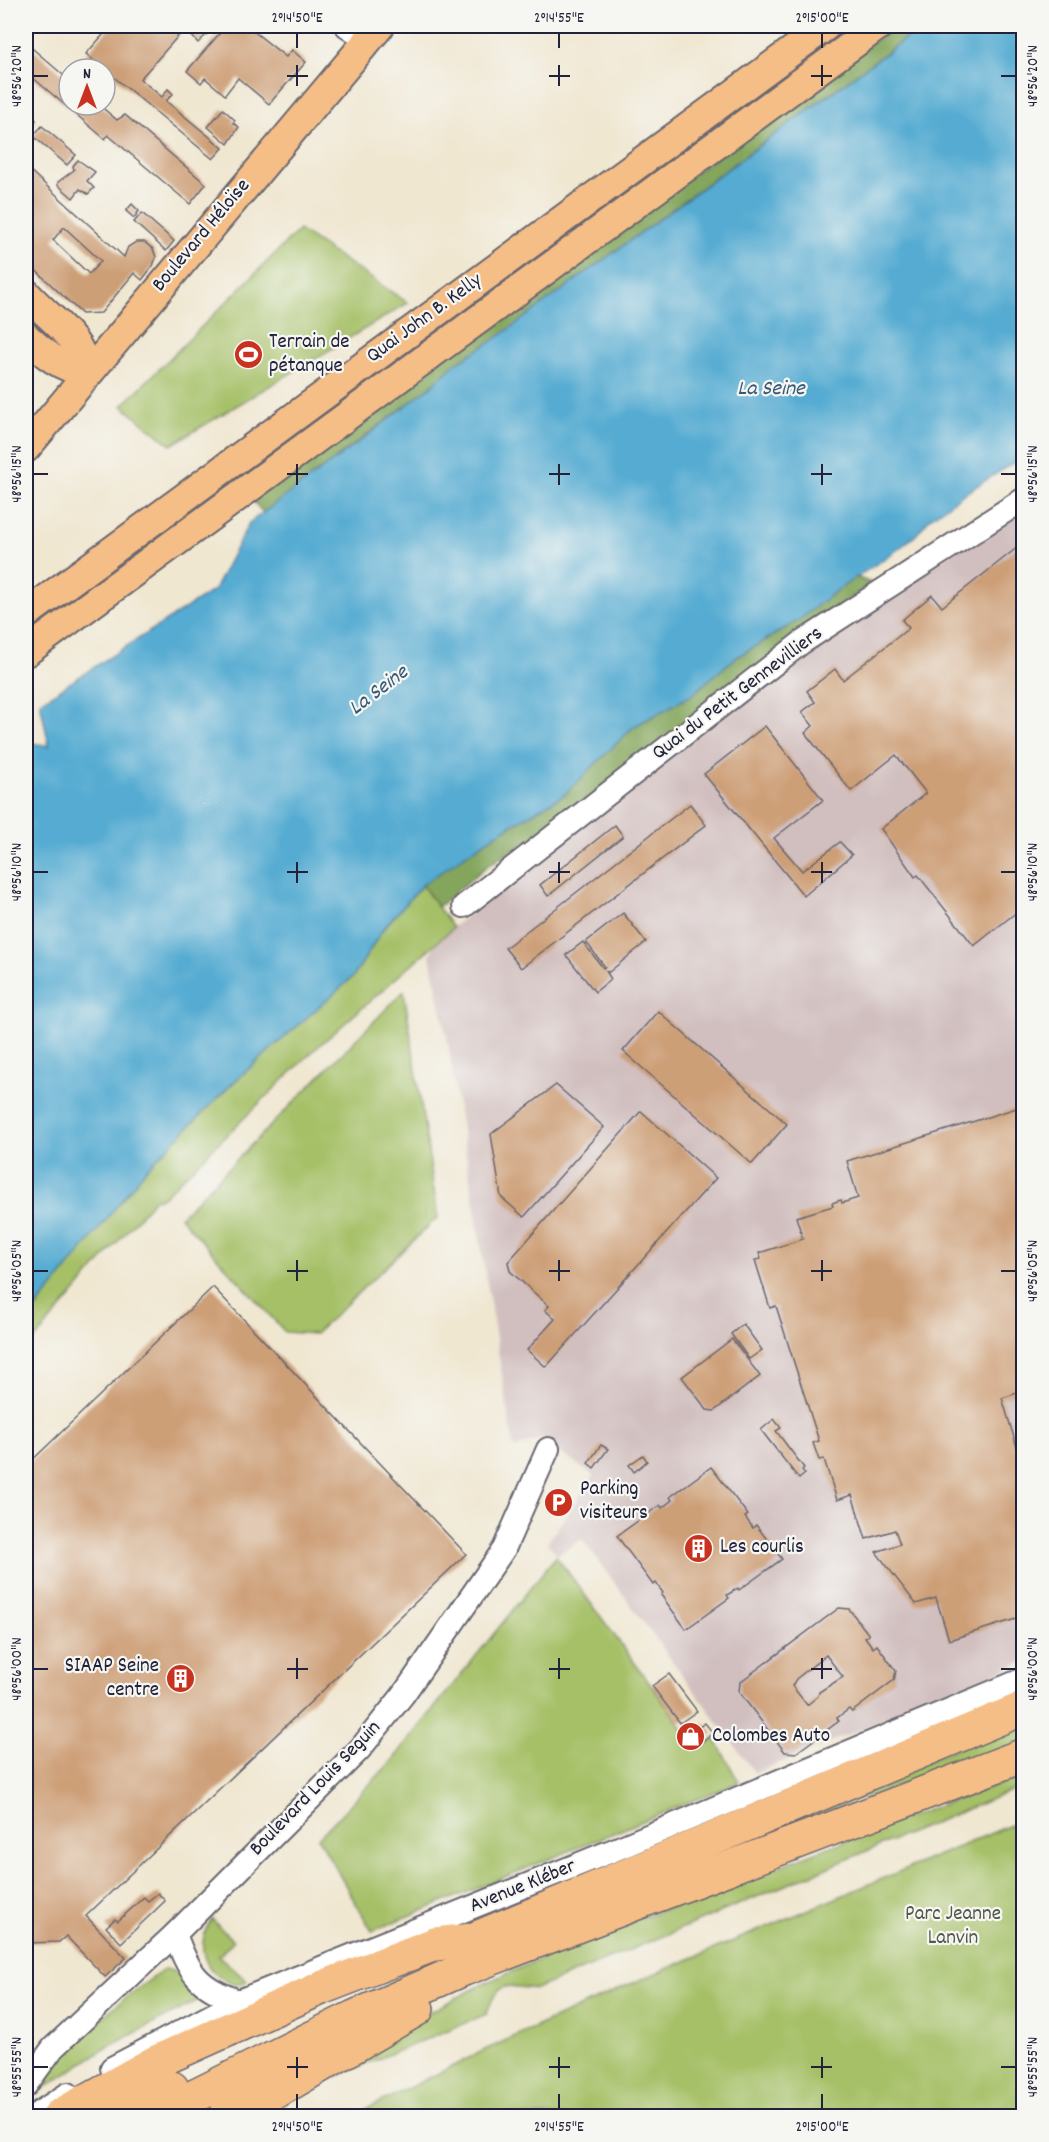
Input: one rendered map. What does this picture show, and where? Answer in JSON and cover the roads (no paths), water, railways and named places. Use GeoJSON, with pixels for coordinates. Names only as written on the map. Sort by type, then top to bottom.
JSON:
{"type":"FeatureCollection","features":[{"type":"Feature","properties":{"kind":"highway"},"geometry":{"type":"LineString","coordinates":[[155,2116],[354,2017],[468,1955],[1023,1708]]}},
{"type":"Feature","properties":{"kind":"highway"},"geometry":{"type":"LineString","coordinates":[[225,2116],[296,2080],[415,2010],[468,1955],[1023,1755]]}},
{"type":"Feature","properties":{"kind":"highway"},"geometry":{"type":"LineString","coordinates":[[59,2116],[156,2062],[321,1988],[435,1944],[468,1955]]}},
{"type":"Feature","properties":{"kind":"highway"},"geometry":{"type":"LineString","coordinates":[[116,2116],[349,1998],[462,1948],[468,1955]]}},
{"type":"Feature","properties":{"kind":"main road","name":"Quai John B. Kelly"},"geometry":{"type":"LineString","coordinates":[[26,614],[76,575],[826,26]]}},
{"type":"Feature","properties":{"kind":"main road","name":"Quai John B. Kelly"},"geometry":{"type":"LineString","coordinates":[[27,650],[878,26]]}},
{"type":"Feature","properties":{"kind":"main road","name":"Boulevard Héloïse"},"geometry":{"type":"LineString","coordinates":[[26,448],[365,30]]}},
{"type":"Feature","properties":{"kind":"main road"},"geometry":{"type":"LineString","coordinates":[[26,337],[52,361],[69,369],[87,373],[85,356],[75,341],[27,296]]}},
{"type":"Feature","properties":{"kind":"main road"},"geometry":{"type":"LineString","coordinates":[[26,588],[52,574],[76,575]]}},
{"type":"Feature","properties":{"kind":"street","name":"Quai du Petit Gennevilliers"},"geometry":{"type":"LineString","coordinates":[[464,906],[801,643],[1023,499]]}},
{"type":"Feature","properties":{"kind":"street","name":"Boulevard Louis Seguin"},"geometry":{"type":"LineString","coordinates":[[26,2085],[53,2048],[175,1934],[360,1749],[403,1695],[504,1549],[548,1449]]}},
{"type":"Feature","properties":{"kind":"street","name":"Avenue Kléber"},"geometry":{"type":"LineString","coordinates":[[34,2116],[146,2048],[239,2001],[614,1850],[1023,1679]]}},
{"type":"Feature","properties":{"kind":"street"},"geometry":{"type":"LineString","coordinates":[[175,1934],[187,1967],[205,1985],[222,1996],[239,2001]]}},
{"type":"Feature","properties":{"kind":"water","name":"La Seine"},"geometry":{"type":"Polygon","coordinates":[[[923,26],[1023,26],[1023,457],[962,495],[930,518],[916,535],[897,550],[833,593],[799,620],[735,658],[690,696],[633,727],[565,794],[495,835],[422,885],[383,929],[354,976],[234,1082],[146,1169],[26,1321],[26,742],[49,746],[40,702],[214,590],[249,523],[358,443],[430,387],[456,363],[494,340],[923,26]]]}},
{"type":"Feature","properties":{"kind":"place","name":"Terrain de pétanque"},"geometry":{"type":"Point","coordinates":[248,355]}},
{"type":"Feature","properties":{"kind":"place","name":"Parking visiteurs"},"geometry":{"type":"Point","coordinates":[559,1502]}},
{"type":"Feature","properties":{"kind":"place","name":"Les courlis"},"geometry":{"type":"Point","coordinates":[699,1548]}},
{"type":"Feature","properties":{"kind":"place","name":"SIAAP Seine centre"},"geometry":{"type":"Point","coordinates":[180,1679]}},
{"type":"Feature","properties":{"kind":"place","name":"Colombes Auto"},"geometry":{"type":"Point","coordinates":[691,1737]}},
{"type":"Feature","properties":{"kind":"park label","name":"Parc Jeanne Lanvin"},"geometry":{"type":"Point","coordinates":[953,1927]}}]}
